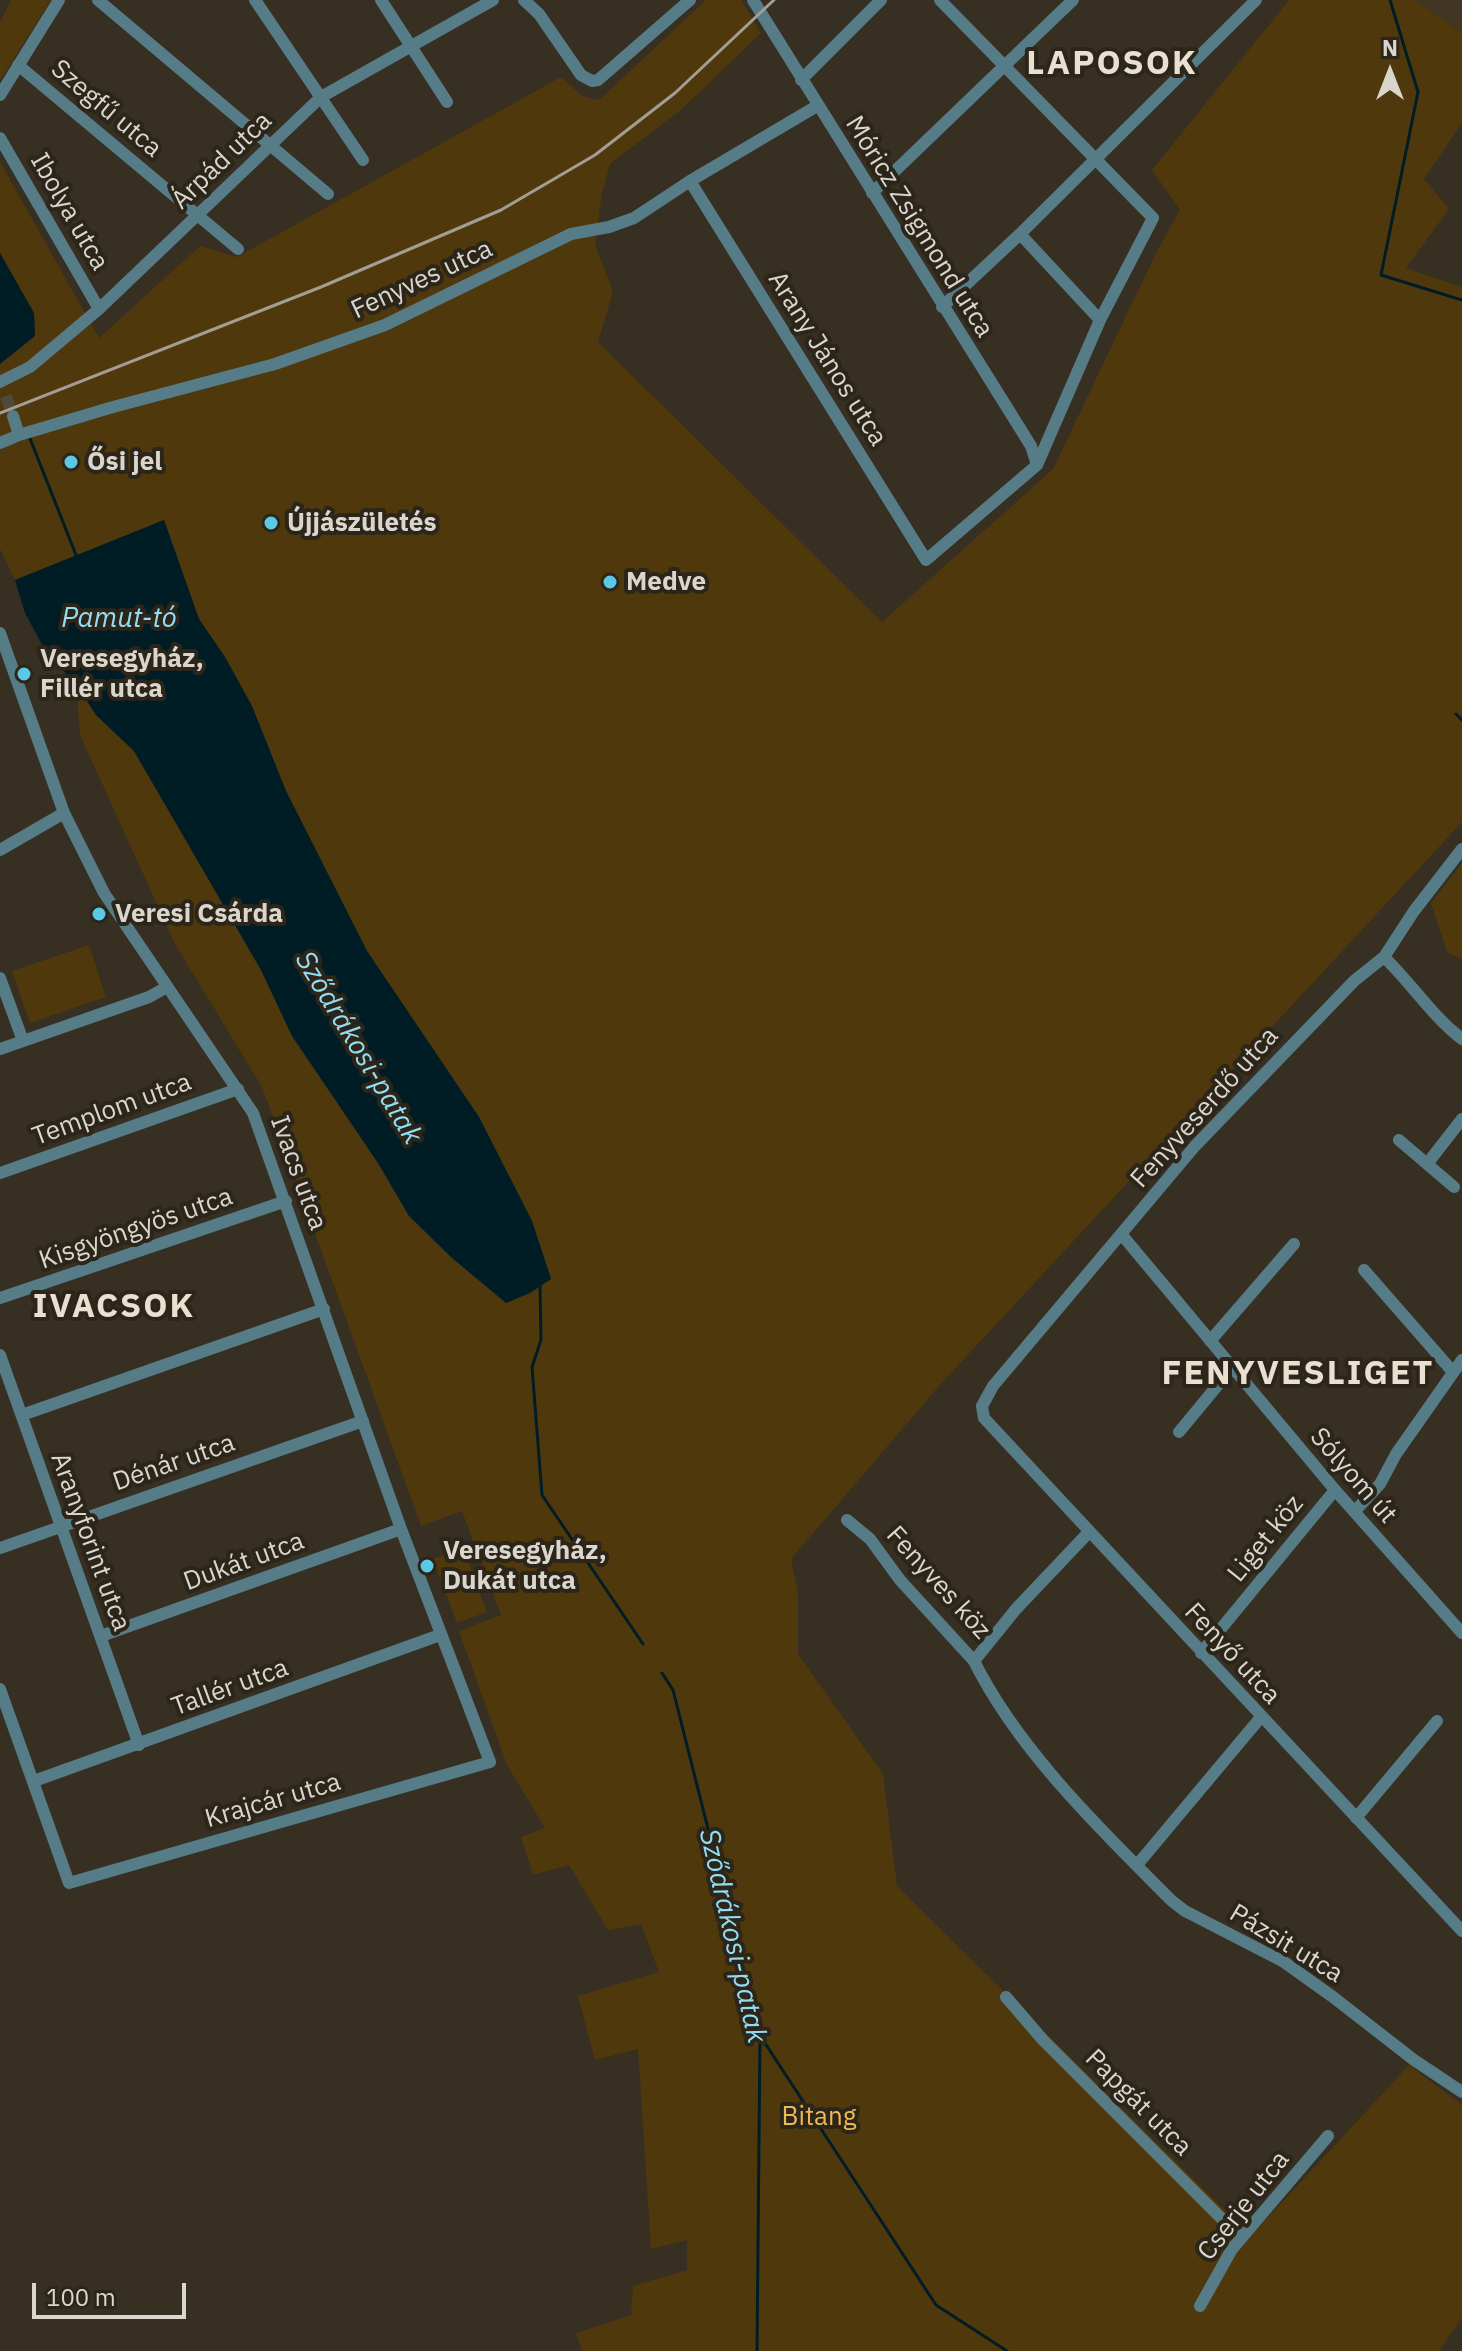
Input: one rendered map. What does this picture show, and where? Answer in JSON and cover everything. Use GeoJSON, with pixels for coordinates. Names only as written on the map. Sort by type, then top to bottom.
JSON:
{"type":"FeatureCollection","features":[{"type":"Feature","properties":{"kind":"street"},"geometry":{"type":"LineString","coordinates":[[0,95],[59,0]]}},
{"type":"Feature","properties":{"kind":"street"},"geometry":{"type":"LineString","coordinates":[[98,0],[328,194]]}},
{"type":"Feature","properties":{"kind":"street"},"geometry":{"type":"LineString","coordinates":[[255,0],[363,160]]}},
{"type":"Feature","properties":{"kind":"street"},"geometry":{"type":"LineString","coordinates":[[381,0],[447,102]]}},
{"type":"Feature","properties":{"kind":"street","name":"Árpád utca"},"geometry":{"type":"LineString","coordinates":[[6,396],[1,382],[30,367],[99,309],[321,97],[493,0]]}},
{"type":"Feature","properties":{"kind":"street"},"geometry":{"type":"LineString","coordinates":[[524,0],[539,14],[581,75],[592,81],[598,80],[690,0]]}},
{"type":"Feature","properties":{"kind":"street","name":"Móricz Zsigmond utca"},"geometry":{"type":"LineString","coordinates":[[754,0],[817,106],[1031,446],[1037,465]]}},
{"type":"Feature","properties":{"kind":"street"},"geometry":{"type":"LineString","coordinates":[[801,80],[881,0]]}},
{"type":"Feature","properties":{"kind":"street"},"geometry":{"type":"LineString","coordinates":[[940,0],[1153,218],[1100,320],[1037,465]]}},
{"type":"Feature","properties":{"kind":"street"},"geometry":{"type":"LineString","coordinates":[[872,193],[1073,0]]}},
{"type":"Feature","properties":{"kind":"street"},"geometry":{"type":"LineString","coordinates":[[942,307],[1256,0]]}},
{"type":"Feature","properties":{"kind":"street","name":"Szegfű utca"},"geometry":{"type":"LineString","coordinates":[[18,65],[238,249]]}},
{"type":"Feature","properties":{"kind":"street","name":"Fenyves utca"},"geometry":{"type":"LineString","coordinates":[[0,443],[19,435],[275,364],[385,325],[571,234],[609,227],[634,218],[817,106]]}},
{"type":"Feature","properties":{"kind":"street","name":"Ibolya utca"},"geometry":{"type":"LineString","coordinates":[[0,138],[99,309]]}},
{"type":"Feature","properties":{"kind":"street","name":"Arany János utca"},"geometry":{"type":"LineString","coordinates":[[690,181],[926,560],[1037,465]]}},
{"type":"Feature","properties":{"kind":"street"},"geometry":{"type":"LineString","coordinates":[[1020,234],[1100,320]]}},
{"type":"Feature","properties":{"kind":"street"},"geometry":{"type":"LineString","coordinates":[[13,416],[19,435]]}},
{"type":"Feature","properties":{"kind":"street","name":"Ivacs utca"},"geometry":{"type":"LineString","coordinates":[[0,633],[64,813],[104,893],[253,1113],[401,1529],[490,1762]]}},
{"type":"Feature","properties":{"kind":"street"},"geometry":{"type":"LineString","coordinates":[[0,850],[64,813]]}},
{"type":"Feature","properties":{"kind":"street","name":"Fenyveserdő utca"},"geometry":{"type":"LineString","coordinates":[[983,1400],[1195,1146],[1354,981],[1384,957],[1414,911],[1462,849]]}},
{"type":"Feature","properties":{"kind":"street"},"geometry":{"type":"LineString","coordinates":[[1384,957],[1410,982],[1444,1025],[1462,1039]]}},
{"type":"Feature","properties":{"kind":"street"},"geometry":{"type":"LineString","coordinates":[[0,978],[23,1041]]}},
{"type":"Feature","properties":{"kind":"street"},"geometry":{"type":"LineString","coordinates":[[0,1049],[149,997],[167,987]]}},
{"type":"Feature","properties":{"kind":"street","name":"Templom utca"},"geometry":{"type":"LineString","coordinates":[[0,1173],[238,1089]]}},
{"type":"Feature","properties":{"kind":"street"},"geometry":{"type":"LineString","coordinates":[[1427,1164],[1462,1119]]}},
{"type":"Feature","properties":{"kind":"street"},"geometry":{"type":"LineString","coordinates":[[1399,1140],[1454,1187]]}},
{"type":"Feature","properties":{"kind":"street","name":"Kisgyöngyös utca"},"geometry":{"type":"LineString","coordinates":[[0,1298],[286,1201]]}},
{"type":"Feature","properties":{"kind":"street","name":"Sólyom út"},"geometry":{"type":"LineString","coordinates":[[1122,1235],[1335,1490],[1462,1633]]}},
{"type":"Feature","properties":{"kind":"street"},"geometry":{"type":"LineString","coordinates":[[1210,1341],[1294,1244]]}},
{"type":"Feature","properties":{"kind":"street"},"geometry":{"type":"LineString","coordinates":[[1364,1270],[1453,1372]]}},
{"type":"Feature","properties":{"kind":"street"},"geometry":{"type":"LineString","coordinates":[[22,1415],[324,1309]]}},
{"type":"Feature","properties":{"kind":"street","name":"Aranyforint utca"},"geometry":{"type":"LineString","coordinates":[[0,1355],[139,1745]]}},
{"type":"Feature","properties":{"kind":"street"},"geometry":{"type":"LineString","coordinates":[[1355,1511],[1380,1484],[1396,1454],[1462,1360]]}},
{"type":"Feature","properties":{"kind":"street"},"geometry":{"type":"LineString","coordinates":[[1179,1432],[1232,1368]]}},
{"type":"Feature","properties":{"kind":"street","name":"Fenyő utca"},"geometry":{"type":"LineString","coordinates":[[983,1400],[984,1418],[1462,1931]]}},
{"type":"Feature","properties":{"kind":"street","name":"Dénár utca"},"geometry":{"type":"LineString","coordinates":[[0,1548],[363,1421]]}},
{"type":"Feature","properties":{"kind":"street","name":"Liget köz"},"geometry":{"type":"LineString","coordinates":[[1201,1653],[1335,1490]]}},
{"type":"Feature","properties":{"kind":"street","name":"Fenyves köz"},"geometry":{"type":"LineString","coordinates":[[847,1520],[870,1539],[900,1580],[974,1661],[1016,1609],[1089,1532]]}},
{"type":"Feature","properties":{"kind":"street","name":"Dukát utca"},"geometry":{"type":"LineString","coordinates":[[101,1636],[401,1529]]}},
{"type":"Feature","properties":{"kind":"street","name":"Tallér utca"},"geometry":{"type":"LineString","coordinates":[[34,1781],[440,1635]]}},
{"type":"Feature","properties":{"kind":"street","name":"Pázsit utca"},"geometry":{"type":"LineString","coordinates":[[974,1661],[1000,1706],[1039,1759],[1137,1865],[1185,1911],[1284,1962],[1414,2060],[1462,2092]]}},
{"type":"Feature","properties":{"kind":"street"},"geometry":{"type":"LineString","coordinates":[[0,1689],[34,1781]]}},
{"type":"Feature","properties":{"kind":"street"},"geometry":{"type":"LineString","coordinates":[[1137,1865],[1261,1717]]}},
{"type":"Feature","properties":{"kind":"street"},"geometry":{"type":"LineString","coordinates":[[1356,1818],[1437,1721]]}},
{"type":"Feature","properties":{"kind":"street","name":"Krajcár utca"},"geometry":{"type":"LineString","coordinates":[[34,1781],[69,1883],[490,1762]]}},
{"type":"Feature","properties":{"kind":"street","name":"Papgát utca"},"geometry":{"type":"LineString","coordinates":[[1006,1997],[1043,2040],[1241,2238]]}},
{"type":"Feature","properties":{"kind":"street","name":"Cserje utca"},"geometry":{"type":"LineString","coordinates":[[1200,2306],[1232,2249],[1328,2136]]}},
{"type":"Feature","properties":{"kind":"shaded area"},"geometry":{"type":"Polygon","coordinates":[[[1415,0],[1462,0],[1462,32],[1415,0]]]}},
{"type":"Feature","properties":{"kind":"green space"},"geometry":{"type":"Polygon","coordinates":[[[11,0],[51,0],[0,80],[0,22],[11,0]]]}},
{"type":"Feature","properties":{"kind":"green space","name":"Bitang"},"geometry":{"type":"Polygon","coordinates":[[[706,0],[741,0],[761,33],[683,108],[610,164],[602,193],[595,244],[613,292],[598,342],[882,622],[1053,469],[1157,251],[1180,210],[1152,170],[1289,0],[1415,0],[1462,32],[1462,123],[1424,179],[1449,209],[1406,268],[1462,287],[1462,822],[939,1386],[791,1559],[798,1593],[798,1654],[883,1774],[897,1886],[1251,2236],[1409,2065],[1462,2105],[1462,2318],[1439,2351],[582,2351],[576,2333],[631,2315],[633,2286],[687,2270],[687,2240],[651,2249],[638,2049],[595,2060],[578,1996],[659,1972],[641,1924],[608,1930],[569,1865],[533,1875],[521,1837],[545,1828],[507,1765],[459,1631],[501,1615],[462,1511],[421,1526],[262,1087],[175,944],[80,735],[76,684],[96,715],[134,751],[261,970],[292,1036],[378,1163],[409,1216],[551,1279],[532,1221],[479,1117],[367,951],[286,791],[252,706],[225,657],[199,619],[164,520],[15,580],[0,549],[0,364],[35,335],[34,313],[0,253],[0,162],[99,338],[200,246],[237,257],[561,77],[582,96],[599,100],[706,0]]]}},
{"type":"Feature","properties":{"kind":"green space"},"geometry":{"type":"Polygon","coordinates":[[[1462,863],[1462,959],[1447,952],[1431,903],[1462,863]]]}},
{"type":"Feature","properties":{"kind":"green space"},"geometry":{"type":"Polygon","coordinates":[[[89,945],[106,997],[30,1023],[12,971],[89,945]]]}},
{"type":"Feature","properties":{"kind":"green space"},"geometry":{"type":"Polygon","coordinates":[[[463,1548],[487,1612],[457,1623],[433,1559],[463,1548]]]}},
{"type":"Feature","properties":{"kind":"water"},"geometry":{"type":"Polygon","coordinates":[[[0,253],[34,313],[35,336],[0,364],[0,253]]]}},
{"type":"Feature","properties":{"kind":"water","name":"Pamut-tó"},"geometry":{"type":"Polygon","coordinates":[[[164,520],[199,619],[225,657],[252,706],[286,791],[367,951],[479,1117],[532,1221],[551,1279],[530,1293],[506,1303],[452,1258],[409,1216],[378,1163],[292,1036],[261,970],[134,751],[96,715],[76,684],[46,652],[25,613],[15,580],[164,520]]]}},
{"type":"Feature","properties":{"kind":"waterway"},"geometry":{"type":"LineString","coordinates":[[1390,0],[1418,92],[1381,275],[1462,300]]}},
{"type":"Feature","properties":{"kind":"waterway","name":"Sződrákosi-patak"},"geometry":{"type":"LineString","coordinates":[[29,436],[76,555]]}},
{"type":"Feature","properties":{"kind":"waterway"},"geometry":{"type":"LineString","coordinates":[[1456,714],[1462,720]]}},
{"type":"Feature","properties":{"kind":"waterway","name":"Sződrákosi-patak"},"geometry":{"type":"LineString","coordinates":[[540,1284],[541,1340],[532,1367],[542,1495],[643,1644]]}},
{"type":"Feature","properties":{"kind":"waterway","name":"Sződrákosi-patak"},"geometry":{"type":"LineString","coordinates":[[662,1673],[673,1690],[760,2035],[757,2351]]}},
{"type":"Feature","properties":{"kind":"waterway"},"geometry":{"type":"LineString","coordinates":[[761,2037],[936,2305],[1007,2351]]}},
{"type":"Feature","properties":{"kind":"tunnel"},"geometry":{"type":"LineString","coordinates":[[6,396],[13,416]]}},
{"type":"Feature","properties":{"kind":"railway"},"geometry":{"type":"LineString","coordinates":[[0,413],[321,287],[501,210],[595,155],[675,93],[774,0]]}},
{"type":"Feature","properties":{"kind":"place","name":"Ősi jel"},"geometry":{"type":"Point","coordinates":[71,462]}},
{"type":"Feature","properties":{"kind":"place","name":"Újjászületés"},"geometry":{"type":"Point","coordinates":[271,523]}},
{"type":"Feature","properties":{"kind":"place","name":"Medve"},"geometry":{"type":"Point","coordinates":[610,582]}},
{"type":"Feature","properties":{"kind":"place","name":"Veresegyház, Fillér utca"},"geometry":{"type":"Point","coordinates":[24,674]}},
{"type":"Feature","properties":{"kind":"place","name":"Veresi Csárda"},"geometry":{"type":"Point","coordinates":[99,914]}},
{"type":"Feature","properties":{"kind":"place","name":"Veresegyház, Dukát utca"},"geometry":{"type":"Point","coordinates":[427,1566]}},
{"type":"Feature","properties":{"kind":"district","name":"LAPOSOK"},"geometry":{"type":"Point","coordinates":[1112,64]}},
{"type":"Feature","properties":{"kind":"district","name":"IVACSOK"},"geometry":{"type":"Point","coordinates":[114,1307]}},
{"type":"Feature","properties":{"kind":"district","name":"FENYVESLIGET"},"geometry":{"type":"Point","coordinates":[1298,1374]}}]}
